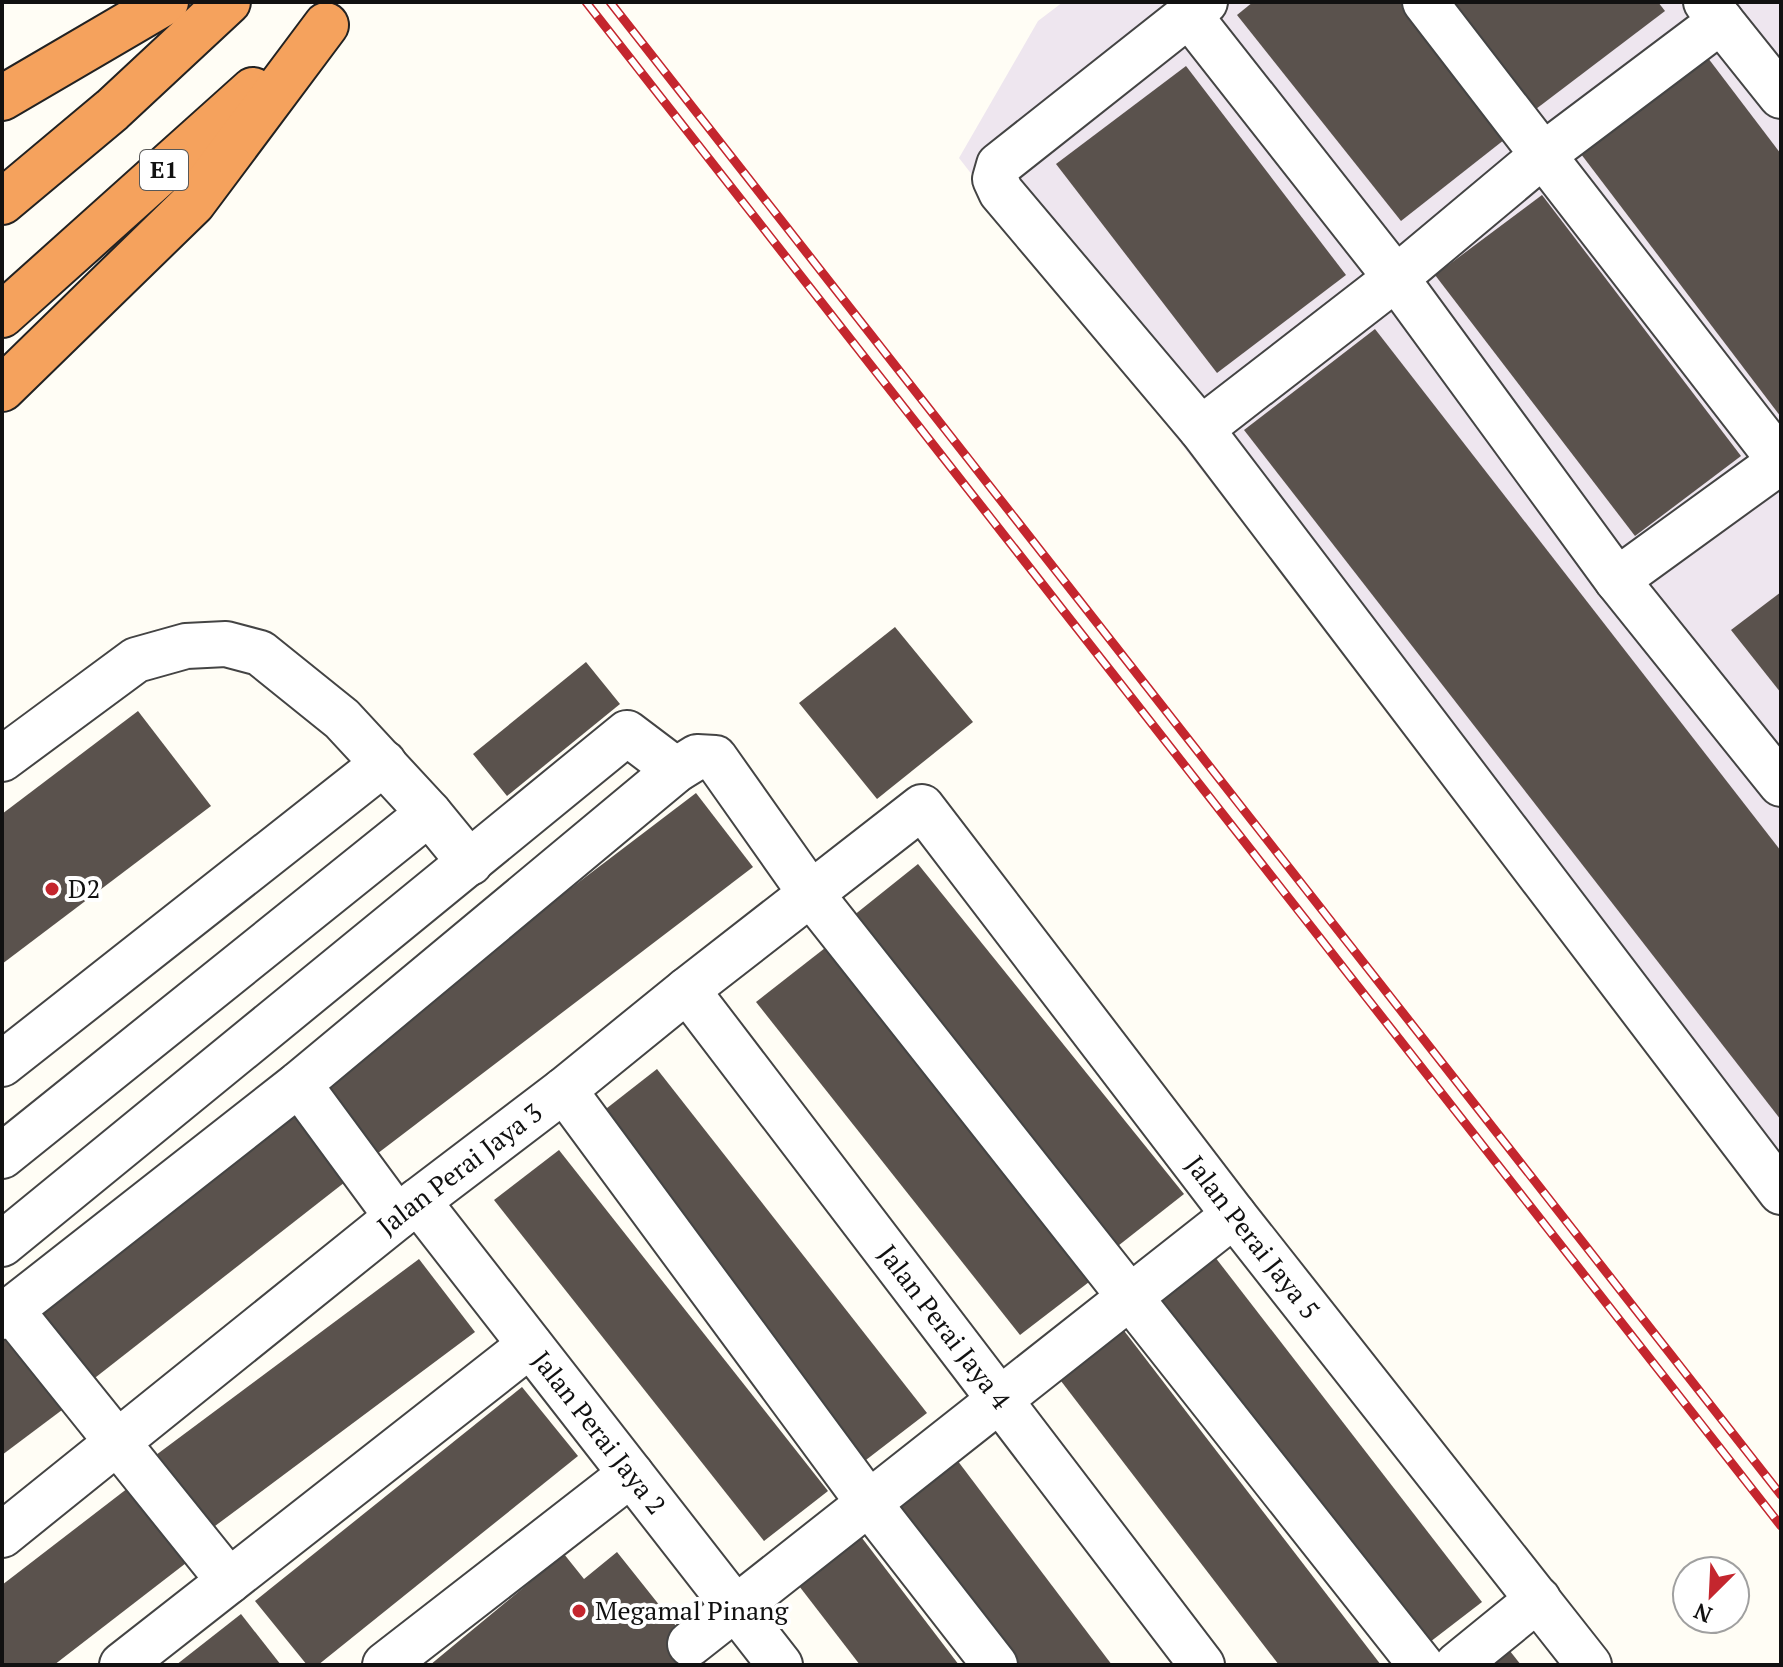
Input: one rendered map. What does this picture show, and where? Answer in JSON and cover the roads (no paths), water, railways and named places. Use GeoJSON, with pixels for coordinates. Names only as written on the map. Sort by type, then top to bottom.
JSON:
{"type":"FeatureCollection","features":[{"type":"Feature","properties":{"kind":"highway"},"geometry":{"type":"LineString","coordinates":[[2,98],[166,2]]}},
{"type":"Feature","properties":{"kind":"highway"},"geometry":{"type":"LineString","coordinates":[[2,202],[112,110],[228,2]]}},
{"type":"Feature","properties":{"kind":"highway"},"geometry":{"type":"LineString","coordinates":[[2,389],[193,203],[340,13]]}},
{"type":"Feature","properties":{"kind":"highway","name":"E1"},"geometry":{"type":"LineString","coordinates":[[2,315],[340,13]]}},
{"type":"Feature","properties":{"kind":"street"},"geometry":{"type":"LineString","coordinates":[[1425,2],[1781,462],[1617,580]]}},
{"type":"Feature","properties":{"kind":"street"},"geometry":{"type":"LineString","coordinates":[[1781,784],[1617,580],[1197,8],[999,165],[995,179],[1001,192],[1201,429],[1781,1192]]}},
{"type":"Feature","properties":{"kind":"street"},"geometry":{"type":"LineString","coordinates":[[1201,429],[1396,278],[1714,11],[1781,96]]}},
{"type":"Feature","properties":{"kind":"street"},"geometry":{"type":"LineString","coordinates":[[2,759],[136,660],[186,646],[226,644],[260,653],[342,719],[429,813],[470,863]]}},
{"type":"Feature","properties":{"kind":"street"},"geometry":{"type":"LineString","coordinates":[[2,1244],[627,733],[676,770]]}},
{"type":"Feature","properties":{"kind":"street"},"geometry":{"type":"LineString","coordinates":[[229,1581],[118,1442],[7,1313],[299,1084],[676,770],[697,757],[715,758],[811,894],[1421,1665]]}},
{"type":"Feature","properties":{"kind":"street"},"geometry":{"type":"LineString","coordinates":[[2,1064],[384,763]]}},
{"type":"Feature","properties":{"kind":"street","name":"Jalan Perai Jaya 3"},"geometry":{"type":"LineString","coordinates":[[2,1535],[408,1209],[922,807]]}},
{"type":"Feature","properties":{"kind":"street","name":"Jalan Perai Jaya 5"},"geometry":{"type":"LineString","coordinates":[[922,807],[1234,1215],[1589,1665]]}},
{"type":"Feature","properties":{"kind":"street"},"geometry":{"type":"LineString","coordinates":[[2,1156],[429,813]]}},
{"type":"Feature","properties":{"kind":"street","name":"Jalan Perai Jaya 4"},"geometry":{"type":"LineString","coordinates":[[687,990],[1202,1665]]}},
{"type":"Feature","properties":{"kind":"street","name":"Jalan Perai Jaya 2"},"geometry":{"type":"LineString","coordinates":[[299,1084],[530,1345],[780,1665]]}},
{"type":"Feature","properties":{"kind":"street"},"geometry":{"type":"LineString","coordinates":[[564,1090],[868,1502],[995,1665]]}},
{"type":"Feature","properties":{"kind":"street"},"geometry":{"type":"LineString","coordinates":[[690,1644],[1234,1215]]}},
{"type":"Feature","properties":{"kind":"street"},"geometry":{"type":"LineString","coordinates":[[122,1665],[530,1345]]}},
{"type":"Feature","properties":{"kind":"street"},"geometry":{"type":"LineString","coordinates":[[385,1665],[631,1474]]}},
{"type":"Feature","properties":{"kind":"street"},"geometry":{"type":"LineString","coordinates":[[1457,1665],[1538,1599]]}},
{"type":"Feature","properties":{"kind":"railway"},"geometry":{"type":"LineString","coordinates":[[586,2],[1781,1526]]}},
{"type":"Feature","properties":{"kind":"railway"},"geometry":{"type":"LineString","coordinates":[[610,2],[1781,1495]]}},
{"type":"Feature","properties":{"kind":"place","name":"D2"},"geometry":{"type":"Point","coordinates":[52,889]}},
{"type":"Feature","properties":{"kind":"place","name":"Megamal Pinang"},"geometry":{"type":"Point","coordinates":[579,1611]}}]}
